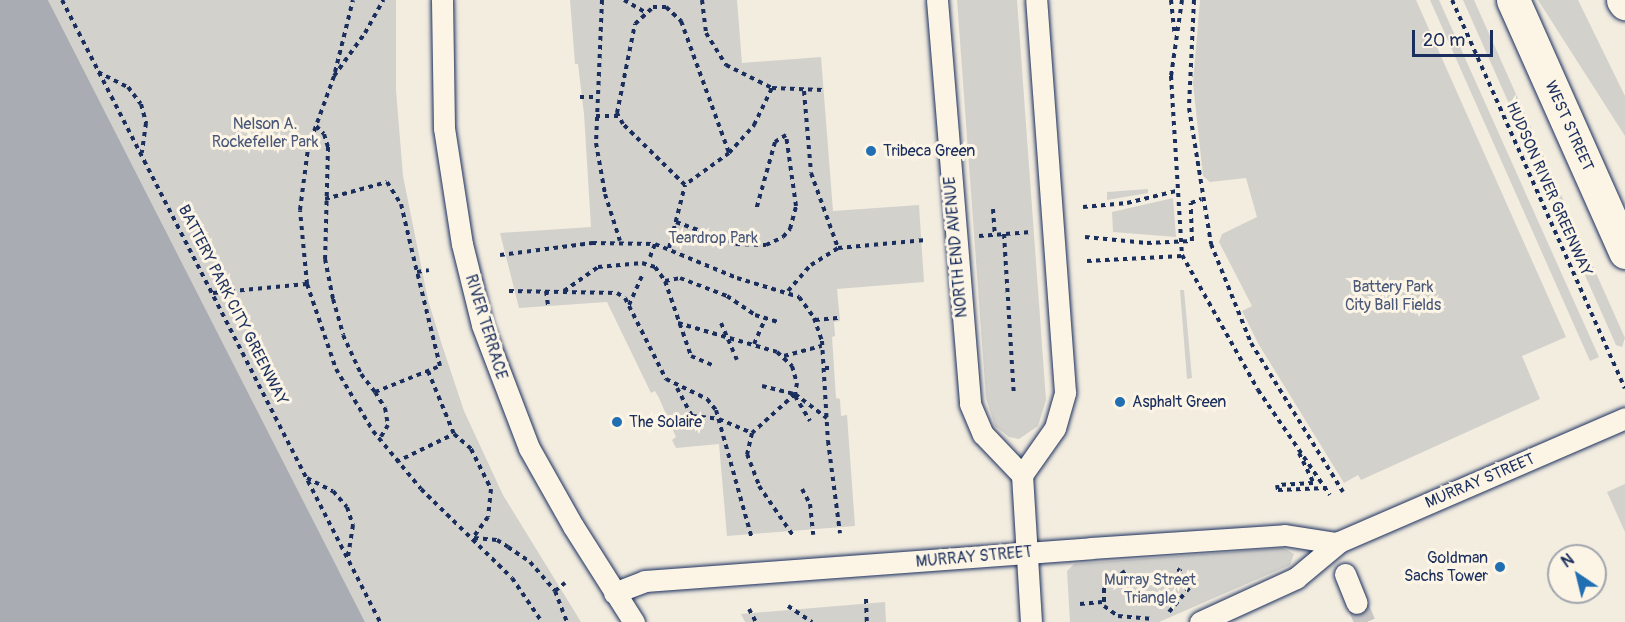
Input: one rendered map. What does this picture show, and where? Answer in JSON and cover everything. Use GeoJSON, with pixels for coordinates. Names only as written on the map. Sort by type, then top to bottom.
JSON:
{"type":"FeatureCollection","features":[{"type":"Feature","properties":{"kind":"highway","name":"WEST STREET"},"geometry":{"type":"LineString","coordinates":[[1513,0],[1625,252]]}},
{"type":"Feature","properties":{"kind":"street","name":"RIVER TERRACE"},"geometry":{"type":"LineString","coordinates":[[442,0],[444,128],[462,244],[482,325],[529,448],[614,593],[634,622]]}},
{"type":"Feature","properties":{"kind":"street","name":"NORTH END AVENUE"},"geometry":{"type":"LineString","coordinates":[[938,0],[970,404],[984,434],[1022,475]]}},
{"type":"Feature","properties":{"kind":"street"},"geometry":{"type":"LineString","coordinates":[[1031,622],[1022,475],[1055,429],[1065,392],[1036,0]]}},
{"type":"Feature","properties":{"kind":"street","name":"MURRAY STREET"},"geometry":{"type":"LineString","coordinates":[[1200,622],[1296,578],[1336,543],[1625,418]]}},
{"type":"Feature","properties":{"kind":"street","name":"MURRAY STREET"},"geometry":{"type":"LineString","coordinates":[[614,593],[645,581],[1285,535],[1336,543]]}},
{"type":"Feature","properties":{"kind":"street"},"geometry":{"type":"LineString","coordinates":[[1345,574],[1356,603]]}},
{"type":"Feature","properties":{"kind":"path","name":"BATTERY PARK CITY GREENWAY"},"geometry":{"type":"LineString","coordinates":[[62,0],[380,622]]}},
{"type":"Feature","properties":{"kind":"path"},"geometry":{"type":"LineString","coordinates":[[353,0],[334,75],[308,148],[300,210],[307,284],[336,369],[379,440],[396,462],[512,578],[542,622]]}},
{"type":"Feature","properties":{"kind":"path"},"geometry":{"type":"LineString","coordinates":[[334,75],[365,33],[383,0]]}},
{"type":"Feature","properties":{"kind":"path"},"geometry":{"type":"LineString","coordinates":[[602,0],[596,97],[600,173],[620,241]]}},
{"type":"Feature","properties":{"kind":"path"},"geometry":{"type":"LineString","coordinates":[[624,0],[645,12]]}},
{"type":"Feature","properties":{"kind":"path"},"geometry":{"type":"LineString","coordinates":[[702,0],[706,33],[718,57],[737,73],[772,88],[824,90]]}},
{"type":"Feature","properties":{"kind":"path"},"geometry":{"type":"LineString","coordinates":[[1172,0],[1175,40]]}},
{"type":"Feature","properties":{"kind":"path"},"geometry":{"type":"LineString","coordinates":[[1182,0],[1171,76],[1176,190],[1182,256],[1235,352],[1299,453],[1313,483],[1277,485],[1278,490],[1327,488]]}},
{"type":"Feature","properties":{"kind":"path"},"geometry":{"type":"LineString","coordinates":[[1194,0],[1189,108],[1201,199],[1211,244],[1243,327],[1343,492]]}},
{"type":"Feature","properties":{"kind":"path","name":"HUDSON RIVER GREENWAY"},"geometry":{"type":"LineString","coordinates":[[1452,0],[1625,388]]}},
{"type":"Feature","properties":{"kind":"path"},"geometry":{"type":"LineString","coordinates":[[618,116],[632,33],[638,18],[645,12],[666,7],[681,21],[729,153]]}},
{"type":"Feature","properties":{"kind":"path"},"geometry":{"type":"LineString","coordinates":[[98,72],[128,87],[141,104],[146,123],[141,154]]}},
{"type":"Feature","properties":{"kind":"path"},"geometry":{"type":"LineString","coordinates":[[669,249],[685,185],[729,153],[754,125],[772,88]]}},
{"type":"Feature","properties":{"kind":"path"},"geometry":{"type":"LineString","coordinates":[[804,91],[811,173],[838,248]]}},
{"type":"Feature","properties":{"kind":"path"},"geometry":{"type":"LineString","coordinates":[[580,97],[596,97]]}},
{"type":"Feature","properties":{"kind":"path"},"geometry":{"type":"LineString","coordinates":[[596,116],[618,116],[685,185]]}},
{"type":"Feature","properties":{"kind":"path"},"geometry":{"type":"LineString","coordinates":[[316,126],[324,134],[328,147],[325,260],[342,335],[385,408],[388,425],[379,440]]}},
{"type":"Feature","properties":{"kind":"path"},"geometry":{"type":"LineString","coordinates":[[676,222],[719,240],[745,245],[766,245],[783,237],[790,229],[796,206],[786,135],[775,142],[756,210]]}},
{"type":"Feature","properties":{"kind":"path"},"geometry":{"type":"LineString","coordinates":[[325,199],[387,182],[401,204],[440,366],[375,392]]}},
{"type":"Feature","properties":{"kind":"path"},"geometry":{"type":"LineString","coordinates":[[1083,207],[1136,201],[1176,190]]}},
{"type":"Feature","properties":{"kind":"path"},"geometry":{"type":"LineString","coordinates":[[1085,237],[1180,243],[1192,241],[1190,207],[1201,199]]}},
{"type":"Feature","properties":{"kind":"path"},"geometry":{"type":"LineString","coordinates":[[993,209],[995,235]]}},
{"type":"Feature","properties":{"kind":"path"},"geometry":{"type":"LineString","coordinates":[[974,236],[1035,231]]}},
{"type":"Feature","properties":{"kind":"path"},"geometry":{"type":"LineString","coordinates":[[1004,234],[1014,396]]}},
{"type":"Feature","properties":{"kind":"path"},"geometry":{"type":"LineString","coordinates":[[788,291],[811,265],[838,248],[926,240]]}},
{"type":"Feature","properties":{"kind":"path"},"geometry":{"type":"LineString","coordinates":[[500,255],[620,241],[655,244],[737,278],[788,291],[799,297],[815,320],[822,346],[827,418],[840,533]]}},
{"type":"Feature","properties":{"kind":"path"},"geometry":{"type":"LineString","coordinates":[[650,257],[655,244]]}},
{"type":"Feature","properties":{"kind":"path"},"geometry":{"type":"LineString","coordinates":[[1087,261],[1182,256]]}},
{"type":"Feature","properties":{"kind":"path"},"geometry":{"type":"LineString","coordinates":[[564,291],[598,267],[635,263],[654,267],[665,281],[691,356],[712,365]]}},
{"type":"Feature","properties":{"kind":"path"},"geometry":{"type":"LineString","coordinates":[[417,272],[429,270]]}},
{"type":"Feature","properties":{"kind":"path"},"geometry":{"type":"LineString","coordinates":[[629,305],[642,276]]}},
{"type":"Feature","properties":{"kind":"path"},"geometry":{"type":"LineString","coordinates":[[665,281],[680,278],[778,322]]}},
{"type":"Feature","properties":{"kind":"path"},"geometry":{"type":"LineString","coordinates":[[213,293],[307,284]]}},
{"type":"Feature","properties":{"kind":"path"},"geometry":{"type":"LineString","coordinates":[[509,291],[617,293],[629,305],[660,370],[677,387],[692,416]]}},
{"type":"Feature","properties":{"kind":"path"},"geometry":{"type":"LineString","coordinates":[[546,291],[548,306]]}},
{"type":"Feature","properties":{"kind":"path"},"geometry":{"type":"LineString","coordinates":[[754,344],[766,317]]}},
{"type":"Feature","properties":{"kind":"path"},"geometry":{"type":"LineString","coordinates":[[815,320],[840,318]]}},
{"type":"Feature","properties":{"kind":"path"},"geometry":{"type":"LineString","coordinates":[[678,323],[728,339],[754,344],[784,356],[795,373],[795,394],[810,421]]}},
{"type":"Feature","properties":{"kind":"path"},"geometry":{"type":"LineString","coordinates":[[721,323],[737,360]]}},
{"type":"Feature","properties":{"kind":"path"},"geometry":{"type":"LineString","coordinates":[[784,356],[822,346]]}},
{"type":"Feature","properties":{"kind":"path"},"geometry":{"type":"LineString","coordinates":[[825,368],[834,368]]}},
{"type":"Feature","properties":{"kind":"path"},"geometry":{"type":"LineString","coordinates":[[428,372],[454,434],[471,449],[491,489],[488,517],[473,538]]}},
{"type":"Feature","properties":{"kind":"path"},"geometry":{"type":"LineString","coordinates":[[762,386],[795,394],[827,418]]}},
{"type":"Feature","properties":{"kind":"path"},"geometry":{"type":"LineString","coordinates":[[677,387],[707,399],[719,419],[752,539]]}},
{"type":"Feature","properties":{"kind":"path"},"geometry":{"type":"LineString","coordinates":[[794,537],[752,474],[747,454],[752,434],[795,394]]}},
{"type":"Feature","properties":{"kind":"path"},"geometry":{"type":"LineString","coordinates":[[670,425],[692,416],[719,419],[752,434]]}},
{"type":"Feature","properties":{"kind":"path"},"geometry":{"type":"LineString","coordinates":[[396,462],[454,434]]}},
{"type":"Feature","properties":{"kind":"path"},"geometry":{"type":"LineString","coordinates":[[1299,453],[1311,463],[1330,495]]}},
{"type":"Feature","properties":{"kind":"path"},"geometry":{"type":"LineString","coordinates":[[306,477],[333,491],[347,507],[353,525],[348,559]]}},
{"type":"Feature","properties":{"kind":"path"},"geometry":{"type":"LineString","coordinates":[[802,489],[810,504],[813,535]]}},
{"type":"Feature","properties":{"kind":"path"},"geometry":{"type":"LineString","coordinates":[[473,538],[497,540],[530,562],[555,591],[567,622]]}},
{"type":"Feature","properties":{"kind":"path"},"geometry":{"type":"LineString","coordinates":[[1165,566],[1186,573],[1192,585],[1169,612]]}},
{"type":"Feature","properties":{"kind":"path"},"geometry":{"type":"LineString","coordinates":[[1102,602],[1108,584],[1131,568]]}},
{"type":"Feature","properties":{"kind":"path"},"geometry":{"type":"LineString","coordinates":[[555,591],[565,584]]}},
{"type":"Feature","properties":{"kind":"path"},"geometry":{"type":"LineString","coordinates":[[866,599],[867,622]]}},
{"type":"Feature","properties":{"kind":"path"},"geometry":{"type":"LineString","coordinates":[[1080,604],[1102,602],[1118,616],[1153,619]]}},
{"type":"Feature","properties":{"kind":"path"},"geometry":{"type":"LineString","coordinates":[[788,606],[812,622]]}},
{"type":"Feature","properties":{"kind":"path"},"geometry":{"type":"LineString","coordinates":[[749,609],[756,622]]}},
{"type":"Feature","properties":{"kind":"green space","name":"Nelson A. Rockefeller Park"},"geometry":{"type":"Polygon","coordinates":[[[48,0],[396,0],[396,90],[403,176],[428,300],[464,411],[503,495],[581,622],[365,622],[48,0]]]}},
{"type":"Feature","properties":{"kind":"green space","name":"Teardrop Park"},"geometry":{"type":"Polygon","coordinates":[[[570,0],[737,0],[742,63],[821,57],[833,211],[919,205],[924,282],[837,289],[840,321],[834,322],[835,336],[832,337],[836,398],[840,399],[841,416],[847,415],[855,526],[727,536],[719,444],[676,448],[672,440],[676,437],[659,398],[655,391],[651,393],[607,302],[519,308],[500,233],[591,227],[584,114],[578,64],[575,64],[570,0]]]}},
{"type":"Feature","properties":{"kind":"green space"},"geometry":{"type":"Polygon","coordinates":[[[957,0],[1017,0],[1046,400],[1038,426],[1019,439],[1009,437],[995,426],[986,398],[957,0]]]}},
{"type":"Feature","properties":{"kind":"green space","name":"Battery Park City Ball Fields"},"geometry":{"type":"Polygon","coordinates":[[[1200,0],[1416,0],[1566,337],[1522,356],[1540,399],[1361,480],[1358,475],[1344,483],[1259,345],[1242,311],[1252,306],[1219,242],[1222,234],[1257,217],[1246,178],[1210,182],[1203,176],[1193,83],[1200,0]]]}},
{"type":"Feature","properties":{"kind":"green space"},"geometry":{"type":"Polygon","coordinates":[[[1430,0],[1439,0],[1599,357],[1590,361],[1430,0]]]}},
{"type":"Feature","properties":{"kind":"green space"},"geometry":{"type":"Polygon","coordinates":[[[1463,0],[1474,0],[1625,338],[1622,347],[1616,345],[1463,0]]]}},
{"type":"Feature","properties":{"kind":"green space"},"geometry":{"type":"Polygon","coordinates":[[[1538,0],[1578,0],[1625,96],[1625,136],[1538,0]]]}},
{"type":"Feature","properties":{"kind":"green space"},"geometry":{"type":"Polygon","coordinates":[[[1148,189],[1148,193],[1107,200],[1107,192],[1148,189]]]}},
{"type":"Feature","properties":{"kind":"green space"},"geometry":{"type":"Polygon","coordinates":[[[1173,198],[1176,237],[1113,232],[1112,212],[1173,198]]]}},
{"type":"Feature","properties":{"kind":"green space"},"geometry":{"type":"Polygon","coordinates":[[[1180,290],[1184,290],[1192,378],[1187,379],[1180,290]]]}},
{"type":"Feature","properties":{"kind":"green space"},"geometry":{"type":"Polygon","coordinates":[[[1625,484],[1625,532],[1607,492],[1625,484]]]}},
{"type":"Feature","properties":{"kind":"green space","name":"Murray Street Triangle"},"geometry":{"type":"Polygon","coordinates":[[[1283,548],[1294,554],[1290,565],[1159,622],[1070,622],[1067,571],[1074,564],[1283,548]]]}},
{"type":"Feature","properties":{"kind":"green space"},"geometry":{"type":"Polygon","coordinates":[[[885,602],[886,622],[745,622],[741,614],[885,602]]]}},
{"type":"Feature","properties":{"kind":"shaded area"},"geometry":{"type":"Polygon","coordinates":[[[0,0],[48,0],[365,622],[0,622],[0,0]]]}},
{"type":"Feature","properties":{"kind":"tunnel"},"geometry":{"type":"LineString","coordinates":[[1357,603],[1365,622]]}},
{"type":"Feature","properties":{"kind":"place","name":"Tribeca Green"},"geometry":{"type":"Point","coordinates":[871,151]}},
{"type":"Feature","properties":{"kind":"place","name":"Asphalt Green"},"geometry":{"type":"Point","coordinates":[1120,402]}},
{"type":"Feature","properties":{"kind":"place","name":"The Solaire"},"geometry":{"type":"Point","coordinates":[617,422]}},
{"type":"Feature","properties":{"kind":"place","name":"Goldman Sachs Tower"},"geometry":{"type":"Point","coordinates":[1500,567]}}]}
